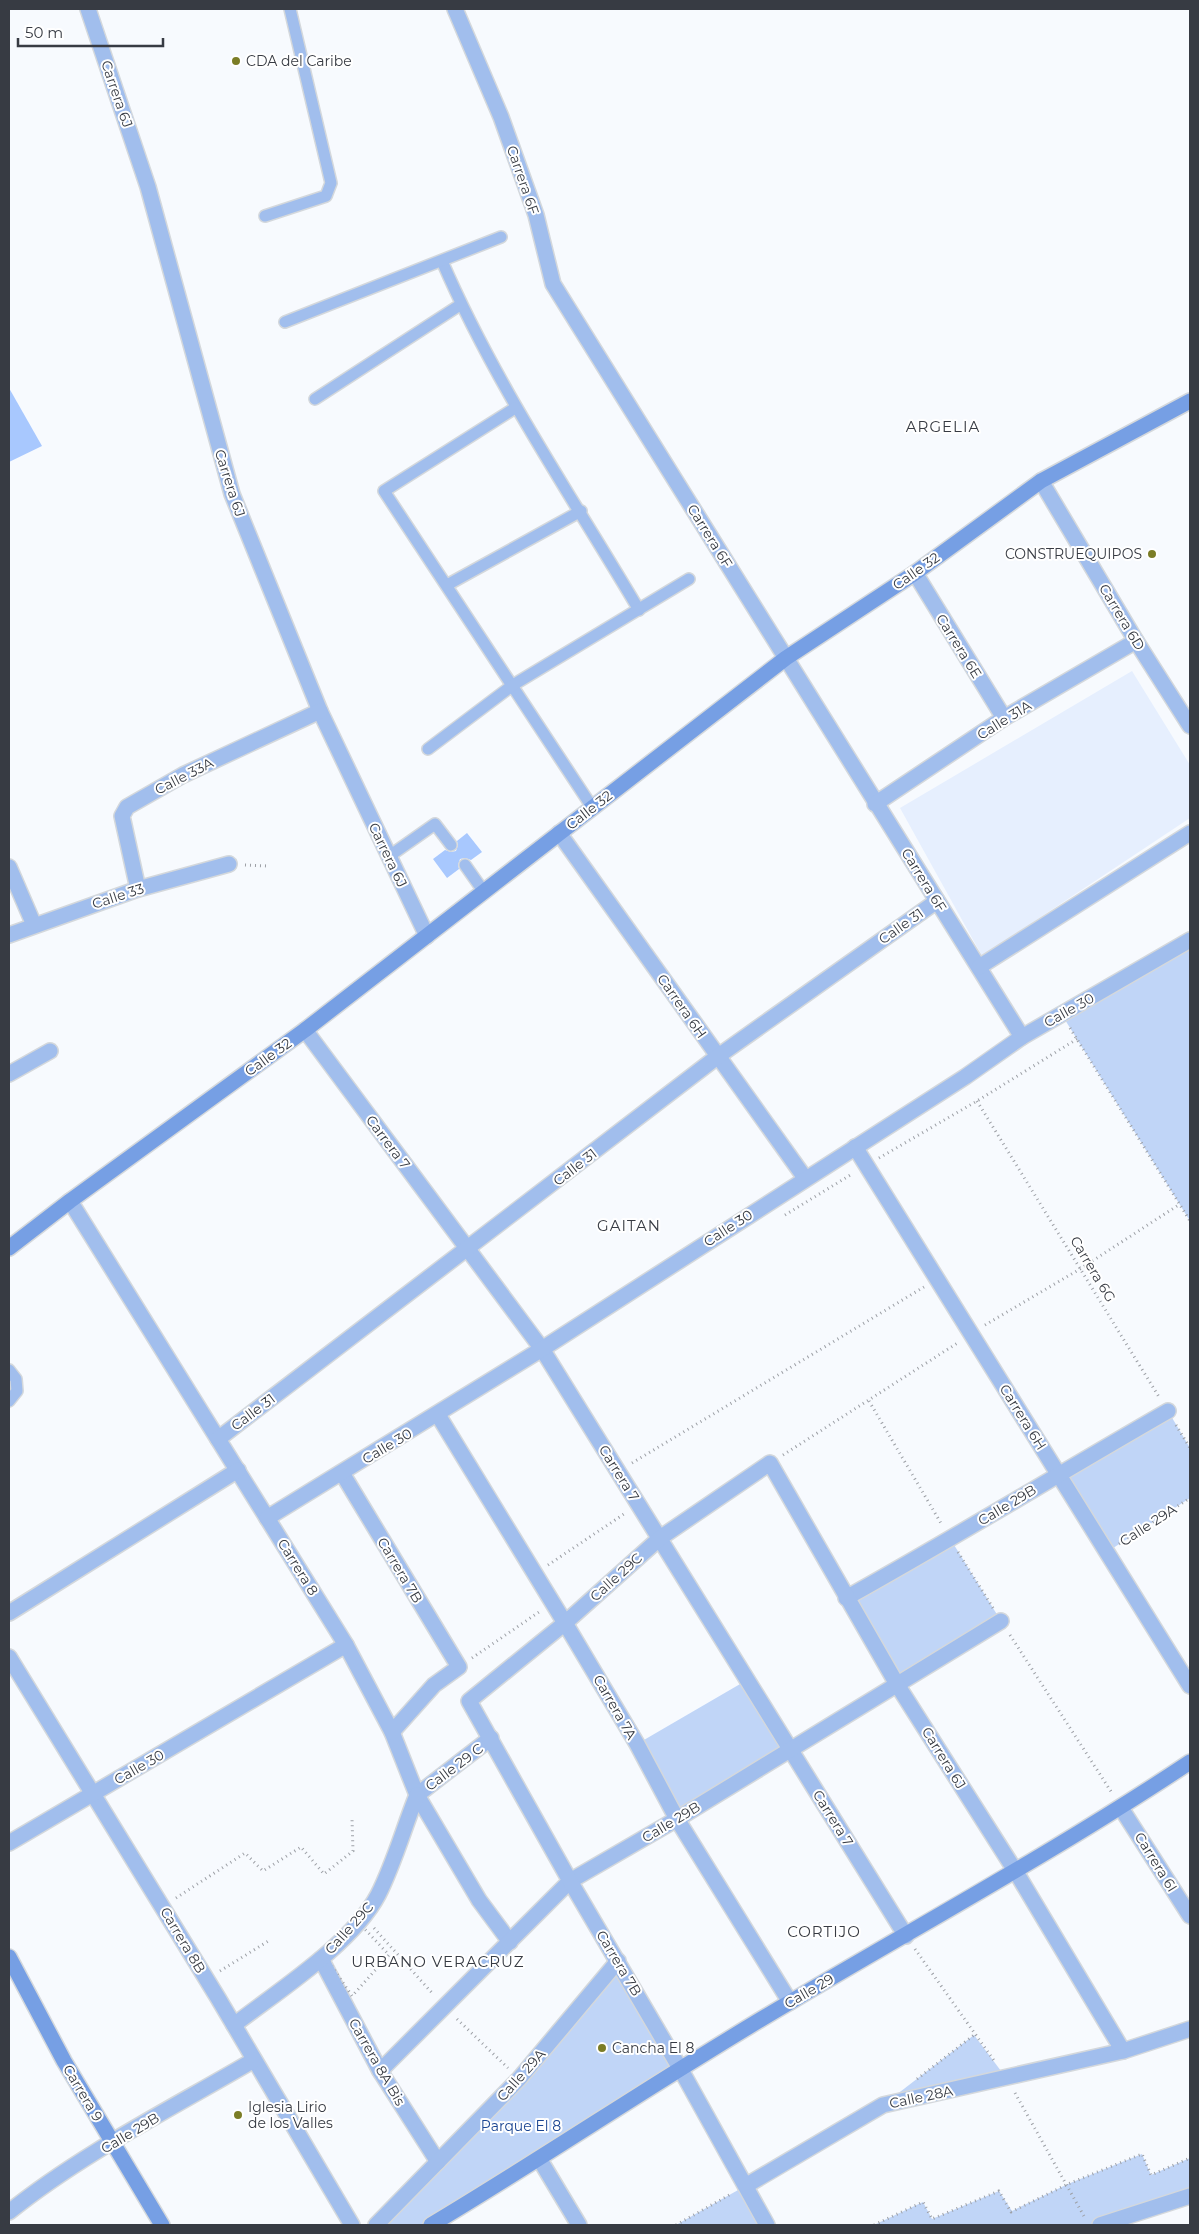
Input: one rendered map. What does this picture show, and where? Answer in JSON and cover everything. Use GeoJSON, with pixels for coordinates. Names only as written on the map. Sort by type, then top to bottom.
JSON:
{"type":"FeatureCollection","features":[{"type":"Feature","properties":{"kind":"main road","name":"Calle 32"},"geometry":{"type":"LineString","coordinates":[[9,1248],[70,1201],[305,1030],[786,658],[915,573],[1041,482],[1190,402]]}},
{"type":"Feature","properties":{"kind":"main road","name":"Calle 29"},"geometry":{"type":"LineString","coordinates":[[431,2225],[540,2160],[790,2002],[1016,1872],[1121,1808],[1190,1762]]}},
{"type":"Feature","properties":{"kind":"main road","name":"Carrera 9"},"geometry":{"type":"LineString","coordinates":[[9,1957],[64,2061],[162,2225]]}},
{"type":"Feature","properties":{"kind":"street","name":"Carrera 6J"},"geometry":{"type":"LineString","coordinates":[[88,9],[148,187],[232,494],[320,711],[388,858],[427,936]]}},
{"type":"Feature","properties":{"kind":"street","name":"Carrera 6F"},"geometry":{"type":"LineString","coordinates":[[455,9],[501,117],[533,206],[553,284],[875,804],[1022,1037]]}},
{"type":"Feature","properties":{"kind":"street","name":"Carrera 6D"},"geometry":{"type":"LineString","coordinates":[[1041,482],[1136,641],[1190,726]]}},
{"type":"Feature","properties":{"kind":"street","name":"Carrera 6E"},"geometry":{"type":"LineString","coordinates":[[915,573],[1004,718]]}},
{"type":"Feature","properties":{"kind":"street","name":"Calle 31A"},"geometry":{"type":"LineString","coordinates":[[875,804],[1004,718],[1136,641]]}},
{"type":"Feature","properties":{"kind":"street","name":"Calle 33A"},"geometry":{"type":"LineString","coordinates":[[138,889],[122,816],[123,811],[127,807],[183,775],[320,711]]}},
{"type":"Feature","properties":{"kind":"street","name":"Carrera 6H"},"geometry":{"type":"LineString","coordinates":[[559,833],[805,1178]]}},
{"type":"Feature","properties":{"kind":"street"},"geometry":{"type":"LineString","coordinates":[[979,967],[1190,834]]}},
{"type":"Feature","properties":{"kind":"street","name":"Calle 33"},"geometry":{"type":"LineString","coordinates":[[9,935],[138,889],[229,864]]}},
{"type":"Feature","properties":{"kind":"street"},"geometry":{"type":"LineString","coordinates":[[9,867],[34,925]]}},
{"type":"Feature","properties":{"kind":"street","name":"Calle 31"},"geometry":{"type":"LineString","coordinates":[[218,1439],[468,1250],[718,1056],[937,900]]}},
{"type":"Feature","properties":{"kind":"street","name":"Calle 30"},"geometry":{"type":"LineString","coordinates":[[267,1518],[438,1415],[542,1349],[805,1178],[965,1077],[1022,1037],[1190,940]]}},
{"type":"Feature","properties":{"kind":"street","name":"Carrera 7"},"geometry":{"type":"LineString","coordinates":[[305,1030],[542,1349],[906,1936]]}},
{"type":"Feature","properties":{"kind":"street"},"geometry":{"type":"LineString","coordinates":[[9,1074],[50,1051]]}},
{"type":"Feature","properties":{"kind":"street","name":"Carrera 6H"},"geometry":{"type":"LineString","coordinates":[[855,1147],[1190,1686]]}},
{"type":"Feature","properties":{"kind":"street","name":"Carrera 8"},"geometry":{"type":"LineString","coordinates":[[70,1201],[346,1646],[392,1732],[417,1795],[479,1900],[510,1942]]}},
{"type":"Feature","properties":{"kind":"street","name":"Calle 29B"},"geometry":{"type":"LineString","coordinates":[[846,1598],[951,1540],[1058,1474],[1168,1412]]}},
{"type":"Feature","properties":{"kind":"street","name":"Carrera 7A"},"geometry":{"type":"LineString","coordinates":[[438,1415],[566,1622],[637,1744],[677,1819],[790,2002]]}},
{"type":"Feature","properties":{"kind":"street","name":"Carrera 6J"},"geometry":{"type":"LineString","coordinates":[[770,1463],[898,1686],[1016,1872],[1123,2051]]}},
{"type":"Feature","properties":{"kind":"street","name":"Calle 29C"},"geometry":{"type":"LineString","coordinates":[[469,1701],[566,1622],[657,1534],[770,1463]]}},
{"type":"Feature","properties":{"kind":"street"},"geometry":{"type":"LineString","coordinates":[[9,1613],[238,1470]]}},
{"type":"Feature","properties":{"kind":"street","name":"Carrera 7B"},"geometry":{"type":"LineString","coordinates":[[342,1473],[459,1667]]}},
{"type":"Feature","properties":{"kind":"street","name":"Calle 29B"},"geometry":{"type":"LineString","coordinates":[[380,2071],[570,1881],[677,1819],[1001,1622]]}},
{"type":"Feature","properties":{"kind":"street","name":"Calle 30"},"geometry":{"type":"LineString","coordinates":[[9,1843],[346,1646]]}},
{"type":"Feature","properties":{"kind":"street","name":"Carrera 8B"},"geometry":{"type":"LineString","coordinates":[[9,1657],[92,1795],[163,1906],[352,2225]]}},
{"type":"Feature","properties":{"kind":"street"},"geometry":{"type":"LineString","coordinates":[[392,1732],[434,1685],[459,1667]]}},
{"type":"Feature","properties":{"kind":"street","name":"Carrera 7B"},"geometry":{"type":"LineString","coordinates":[[469,1701],[570,1881],[747,2186],[767,2225]]}},
{"type":"Feature","properties":{"kind":"street","name":"Calle 29 C"},"geometry":{"type":"LineString","coordinates":[[417,1795],[491,1738]]}},
{"type":"Feature","properties":{"kind":"street","name":"Calle 29C"},"geometry":{"type":"LineString","coordinates":[[232,2021],[325,1960],[364,1917],[378,1895],[417,1795]]}},
{"type":"Feature","properties":{"kind":"street","name":"Carrera 6I"},"geometry":{"type":"LineString","coordinates":[[1121,1808],[1190,1916]]}},
{"type":"Feature","properties":{"kind":"street","name":"Carrera 8A Bis"},"geometry":{"type":"LineString","coordinates":[[325,1960],[380,2071],[438,2162]]}},
{"type":"Feature","properties":{"kind":"street","name":"Calle 29A"},"geometry":{"type":"LineString","coordinates":[[376,2225],[519,2079],[618,1961]]}},
{"type":"Feature","properties":{"kind":"street","name":"Calle 28A"},"geometry":{"type":"LineString","coordinates":[[747,2186],[883,2106],[1123,2051],[1190,2029]]}},
{"type":"Feature","properties":{"kind":"street","name":"Calle 29B"},"geometry":{"type":"LineString","coordinates":[[9,2212],[32,2194],[112,2143],[254,2060]]}},
{"type":"Feature","properties":{"kind":"street"},"geometry":{"type":"LineString","coordinates":[[540,2160],[579,2225]]}},
{"type":"Feature","properties":{"kind":"street"},"geometry":{"type":"LineString","coordinates":[[1100,2225],[1190,2196]]}},
{"type":"Feature","properties":{"kind":"lane"},"geometry":{"type":"LineString","coordinates":[[265,216],[326,196],[331,183],[290,9]]}},
{"type":"Feature","properties":{"kind":"lane"},"geometry":{"type":"LineString","coordinates":[[284,322],[442,262],[501,237]]}},
{"type":"Feature","properties":{"kind":"lane"},"geometry":{"type":"LineString","coordinates":[[442,262],[460,305],[515,408],[581,512],[639,610]]}},
{"type":"Feature","properties":{"kind":"lane"},"geometry":{"type":"LineString","coordinates":[[315,398],[460,305]]}},
{"type":"Feature","properties":{"kind":"lane"},"geometry":{"type":"LineString","coordinates":[[515,408],[384,491],[592,807]]}},
{"type":"Feature","properties":{"kind":"lane"},"geometry":{"type":"LineString","coordinates":[[446,585],[581,512]]}},
{"type":"Feature","properties":{"kind":"lane"},"geometry":{"type":"LineString","coordinates":[[428,749],[513,685],[689,579]]}},
{"type":"Feature","properties":{"kind":"lane"},"geometry":{"type":"LineString","coordinates":[[388,858],[435,824],[451,845]]}},
{"type":"Feature","properties":{"kind":"lane"},"geometry":{"type":"LineString","coordinates":[[465,864],[484,892]]}},
{"type":"Feature","properties":{"kind":"lane"},"geometry":{"type":"LineString","coordinates":[[9,1370],[16,1379],[16,1392],[9,1401]]}},
{"type":"Feature","properties":{"kind":"path"},"geometry":{"type":"LineString","coordinates":[[229,864],[268,866]]}},
{"type":"Feature","properties":{"kind":"path"},"geometry":{"type":"LineString","coordinates":[[1062,1015],[1190,1221]]}},
{"type":"Feature","properties":{"kind":"path","name":"Carrera 6G"},"geometry":{"type":"LineString","coordinates":[[977,1101],[1190,1448]]}},
{"type":"Feature","properties":{"kind":"path"},"geometry":{"type":"LineString","coordinates":[[618,1471],[937,1279]]}},
{"type":"Feature","properties":{"kind":"path","name":"Calle 29A"},"geometry":{"type":"LineString","coordinates":[[1107,1552],[1190,1498]]}},
{"type":"Feature","properties":{"kind":"path"},"geometry":{"type":"LineString","coordinates":[[535,1574],[640,1507]]}},
{"type":"Feature","properties":{"kind":"path"},"geometry":{"type":"LineString","coordinates":[[459,1667],[554,1603]]}},
{"type":"Feature","properties":{"kind":"path"},"geometry":{"type":"LineString","coordinates":[[163,1906],[245,1853],[263,1871],[300,1847],[324,1874],[353,1851],[352,1819]]}},
{"type":"Feature","properties":{"kind":"path"},"geometry":{"type":"LineString","coordinates":[[362,1926],[389,1955],[352,1996],[325,1960],[362,1926]]}},
{"type":"Feature","properties":{"kind":"path"},"geometry":{"type":"LineString","coordinates":[[209,1984],[270,1940]]}},
{"type":"Feature","properties":{"kind":"path"},"geometry":{"type":"LineString","coordinates":[[913,2082],[974,2035]]}},
{"type":"Feature","properties":{"kind":"path"},"geometry":{"type":"LineString","coordinates":[[874,2225],[924,2202],[932,2219],[999,2191],[1011,2212],[1068,2184],[1142,2154],[1151,2175],[1190,2158]]}},
{"type":"Feature","properties":{"kind":"path"},"geometry":{"type":"LineString","coordinates":[[676,2225],[747,2186]]}},
{"type":"Feature","properties":{"kind":"shaded area"},"geometry":{"type":"Polygon","coordinates":[[[1132,671],[1190,765],[1190,818],[982,956],[900,808],[1132,671]]]}},
{"type":"Feature","properties":{"kind":"green space"},"geometry":{"type":"Polygon","coordinates":[[[1190,940],[1190,1221],[1062,1015],[1190,940]]]}},
{"type":"Feature","properties":{"kind":"green space"},"geometry":{"type":"Polygon","coordinates":[[[1168,1411],[1190,1448],[1190,1498],[1107,1552],[1058,1474],[1168,1411]]]}},
{"type":"Feature","properties":{"kind":"green space"},"geometry":{"type":"Polygon","coordinates":[[[951,1540],[1001,1621],[898,1686],[846,1598],[951,1540]]]}},
{"type":"Feature","properties":{"kind":"green space"},"geometry":{"type":"Polygon","coordinates":[[[747,1680],[790,1749],[677,1819],[637,1744],[747,1680]]]}},
{"type":"Feature","properties":{"kind":"green space","name":"Parque El 8"},"geometry":{"type":"Polygon","coordinates":[[[618,1961],[681,2070],[430,2225],[378,2225],[618,1961]]]}},
{"type":"Feature","properties":{"kind":"green space"},"geometry":{"type":"Polygon","coordinates":[[[974,2035],[1007,2079],[883,2105],[974,2035]]]}},
{"type":"Feature","properties":{"kind":"green space"},"geometry":{"type":"Polygon","coordinates":[[[1142,2154],[1151,2175],[1190,2158],[1190,2196],[1100,2225],[874,2225],[923,2202],[932,2219],[999,2191],[1012,2211],[1068,2184],[1142,2154]]]}},
{"type":"Feature","properties":{"kind":"green space"},"geometry":{"type":"Polygon","coordinates":[[[747,2185],[767,2225],[676,2225],[747,2185]]]}},
{"type":"Feature","properties":{"kind":"building"},"geometry":{"type":"Polygon","coordinates":[[[9,388],[42,446],[9,462],[9,388]]]}},
{"type":"Feature","properties":{"kind":"building"},"geometry":{"type":"Polygon","coordinates":[[[467,833],[482,852],[471,860],[460,859],[459,869],[447,878],[433,859],[445,850],[456,851],[457,841],[467,833]]]}},
{"type":"Feature","properties":{"kind":"place","name":"CDA del Caribe"},"geometry":{"type":"Point","coordinates":[236,61]}},
{"type":"Feature","properties":{"kind":"place","name":"CONSTRUEQUIPOS"},"geometry":{"type":"Point","coordinates":[1152,554]}},
{"type":"Feature","properties":{"kind":"place","name":"Cancha El 8"},"geometry":{"type":"Point","coordinates":[602,2048]}},
{"type":"Feature","properties":{"kind":"place","name":"Iglesia Lirio de los Valles"},"geometry":{"type":"Point","coordinates":[238,2115]}},
{"type":"Feature","properties":{"kind":"district","name":"ARGELIA"},"geometry":{"type":"Point","coordinates":[943,427]}},
{"type":"Feature","properties":{"kind":"district","name":"GAITAN"},"geometry":{"type":"Point","coordinates":[629,1226]}},
{"type":"Feature","properties":{"kind":"district","name":"CORTIJO"},"geometry":{"type":"Point","coordinates":[824,1932]}},
{"type":"Feature","properties":{"kind":"district","name":"URBANO VERACRUZ"},"geometry":{"type":"Point","coordinates":[438,1962]}}]}
